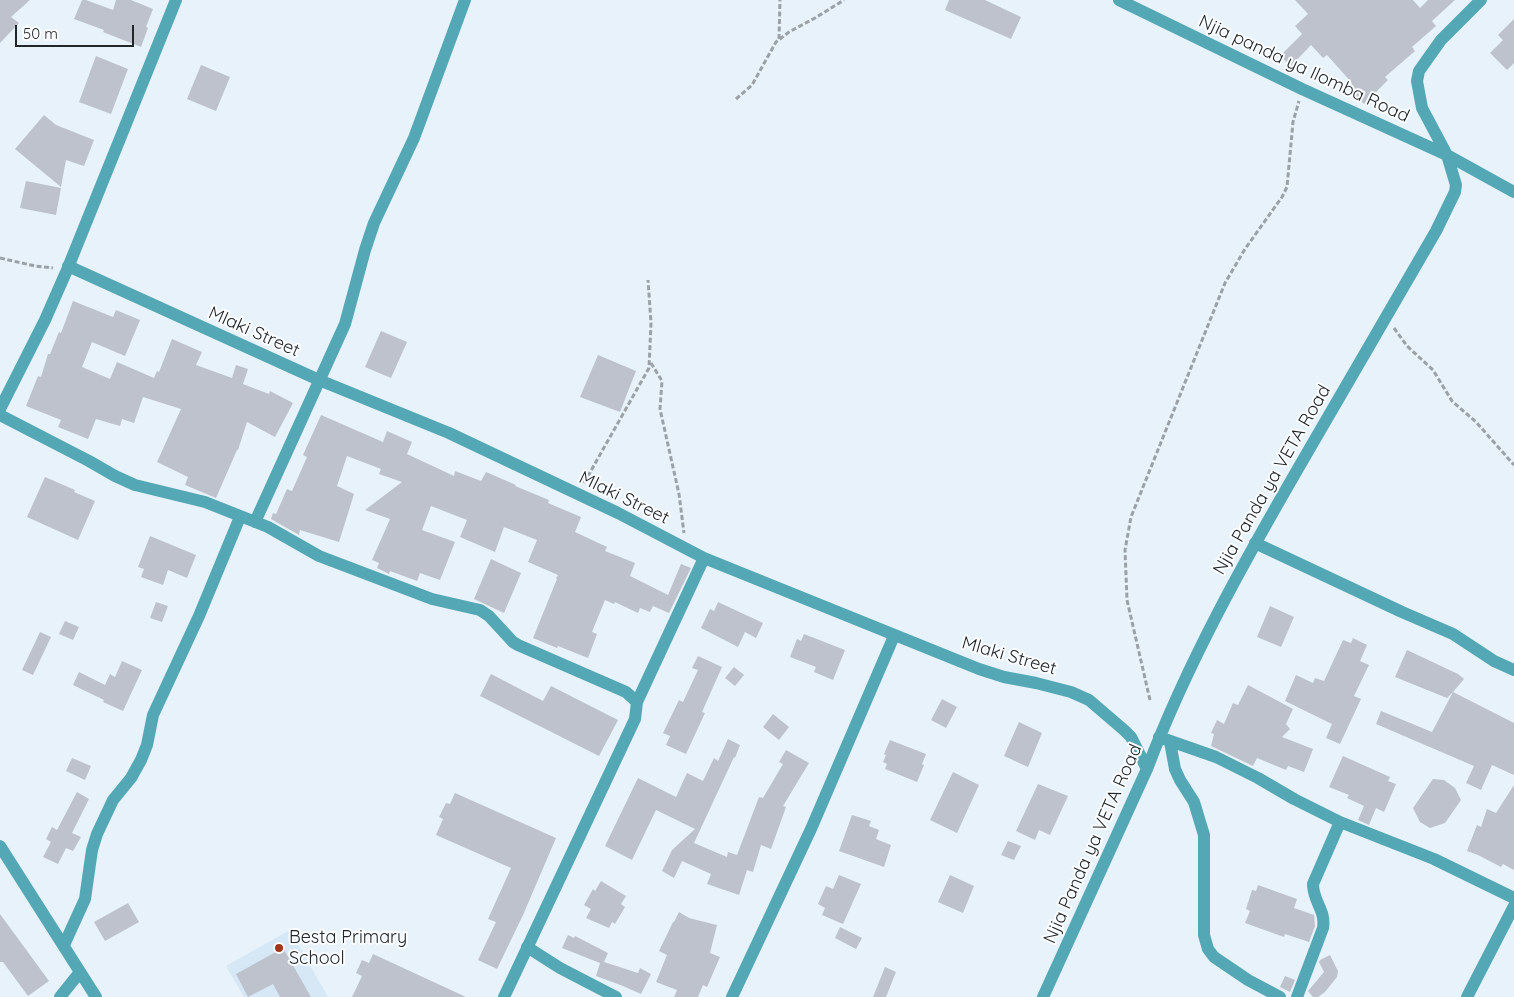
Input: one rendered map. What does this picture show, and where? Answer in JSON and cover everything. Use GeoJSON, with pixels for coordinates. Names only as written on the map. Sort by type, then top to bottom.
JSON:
{"type":"FeatureCollection","features":[{"type":"Feature","properties":{"kind":"street"},"geometry":{"type":"LineString","coordinates":[[0,409],[45,320],[176,0]]}},
{"type":"Feature","properties":{"kind":"street"},"geometry":{"type":"LineString","coordinates":[[254,522],[345,324],[374,224],[414,138],[465,0]]}},
{"type":"Feature","properties":{"kind":"street","name":"Njia panda ya Ilomba Road"},"geometry":{"type":"LineString","coordinates":[[1119,0],[1302,89],[1447,155],[1514,192]]}},
{"type":"Feature","properties":{"kind":"street","name":"Njia Panda ya VETA Road"},"geometry":{"type":"LineString","coordinates":[[1043,997],[1147,770],[1165,739],[1218,612],[1255,543],[1436,231],[1455,192],[1455,179],[1447,155],[1422,108],[1417,81],[1419,71],[1441,40],[1481,0]]}},
{"type":"Feature","properties":{"kind":"street","name":"Mlaki Street"},"geometry":{"type":"LineString","coordinates":[[67,268],[319,380],[448,433],[577,494],[704,558],[979,669],[1004,677],[1072,692],[1089,700],[1132,738],[1147,770]]}},
{"type":"Feature","properties":{"kind":"street"},"geometry":{"type":"LineString","coordinates":[[0,415],[135,485],[205,502],[268,527],[319,556],[432,599],[480,610],[489,616],[518,646],[626,692],[636,702]]}},
{"type":"Feature","properties":{"kind":"street"},"geometry":{"type":"LineString","coordinates":[[64,945],[85,899],[92,850],[97,834],[114,800],[131,778],[141,760],[147,745],[153,715],[200,616],[240,517]]}},
{"type":"Feature","properties":{"kind":"street"},"geometry":{"type":"LineString","coordinates":[[1255,543],[1453,634],[1494,661],[1514,670]]}},
{"type":"Feature","properties":{"kind":"street"},"geometry":{"type":"LineString","coordinates":[[504,997],[635,719],[636,702],[704,558]]}},
{"type":"Feature","properties":{"kind":"street"},"geometry":{"type":"LineString","coordinates":[[732,997],[811,829],[894,636]]}},
{"type":"Feature","properties":{"kind":"street"},"geometry":{"type":"LineString","coordinates":[[1165,739],[1216,757],[1340,822],[1434,859],[1514,898]]}},
{"type":"Feature","properties":{"kind":"street"},"geometry":{"type":"LineString","coordinates":[[1165,739],[1180,780],[1194,802],[1204,835],[1204,935],[1208,949],[1214,957],[1248,980],[1280,997]]}},
{"type":"Feature","properties":{"kind":"street"},"geometry":{"type":"LineString","coordinates":[[1297,997],[1323,928],[1324,920],[1313,892],[1313,884],[1340,822]]}},
{"type":"Feature","properties":{"kind":"street"},"geometry":{"type":"LineString","coordinates":[[0,846],[96,997]]}},
{"type":"Feature","properties":{"kind":"street"},"geometry":{"type":"LineString","coordinates":[[1467,997],[1514,906]]}},
{"type":"Feature","properties":{"kind":"street"},"geometry":{"type":"LineString","coordinates":[[527,947],[560,968],[616,997]]}},
{"type":"Feature","properties":{"kind":"street"},"geometry":{"type":"LineString","coordinates":[[60,997],[80,972]]}},
{"type":"Feature","properties":{"kind":"path"},"geometry":{"type":"LineString","coordinates":[[780,0],[780,39]]}},
{"type":"Feature","properties":{"kind":"path"},"geometry":{"type":"LineString","coordinates":[[736,99],[752,85],[774,45],[780,39],[788,32],[844,0]]}},
{"type":"Feature","properties":{"kind":"path"},"geometry":{"type":"LineString","coordinates":[[1150,700],[1127,600],[1125,550],[1132,517],[1225,283],[1245,249],[1282,197],[1286,187],[1293,122],[1302,89]]}},
{"type":"Feature","properties":{"kind":"path"},"geometry":{"type":"LineString","coordinates":[[0,258],[35,266],[67,268]]}},
{"type":"Feature","properties":{"kind":"path"},"geometry":{"type":"LineString","coordinates":[[577,494],[646,374],[650,362],[651,323],[648,280]]}},
{"type":"Feature","properties":{"kind":"path"},"geometry":{"type":"LineString","coordinates":[[1386,318],[1407,346],[1433,370],[1452,401],[1476,422],[1514,465]]}},
{"type":"Feature","properties":{"kind":"path"},"geometry":{"type":"LineString","coordinates":[[650,362],[662,381],[663,389],[660,409],[679,494],[686,548]]}},
{"type":"Feature","properties":{"kind":"shaded area","name":"Besta Primary School"},"geometry":{"type":"Polygon","coordinates":[[[290,930],[328,997],[244,997],[226,966],[290,930]]]}},
{"type":"Feature","properties":{"kind":"building"},"geometry":{"type":"Polygon","coordinates":[[[0,0],[30,0],[11,17],[19,23],[0,43],[0,0]]]}},
{"type":"Feature","properties":{"kind":"building"},"geometry":{"type":"Polygon","coordinates":[[[82,0],[113,10],[116,0],[131,0],[153,9],[141,47],[74,19],[82,0]]]}},
{"type":"Feature","properties":{"kind":"building"},"geometry":{"type":"Polygon","coordinates":[[[949,0],[985,0],[1021,17],[1011,39],[945,10],[949,0]]]}},
{"type":"Feature","properties":{"kind":"building"},"geometry":{"type":"Polygon","coordinates":[[[1295,0],[1413,0],[1420,8],[1428,0],[1455,0],[1432,21],[1436,26],[1412,47],[1415,51],[1385,77],[1388,80],[1364,104],[1348,88],[1352,83],[1327,55],[1323,58],[1311,45],[1291,66],[1280,56],[1302,34],[1295,26],[1308,14],[1295,0]]]}},
{"type":"Feature","properties":{"kind":"building"},"geometry":{"type":"Polygon","coordinates":[[[1514,19],[1514,63],[1507,70],[1490,53],[1503,40],[1498,35],[1514,19]]]}},
{"type":"Feature","properties":{"kind":"building"},"geometry":{"type":"Polygon","coordinates":[[[96,56],[128,69],[111,114],[79,102],[96,56]]]}},
{"type":"Feature","properties":{"kind":"building"},"geometry":{"type":"Polygon","coordinates":[[[201,65],[230,77],[216,111],[187,99],[201,65]]]}},
{"type":"Feature","properties":{"kind":"building"},"geometry":{"type":"Polygon","coordinates":[[[44,115],[56,125],[94,140],[84,166],[66,160],[61,187],[15,149],[44,115]]]}},
{"type":"Feature","properties":{"kind":"building"},"geometry":{"type":"Polygon","coordinates":[[[26,181],[61,188],[56,215],[20,208],[26,181]]]}},
{"type":"Feature","properties":{"kind":"building"},"geometry":{"type":"Polygon","coordinates":[[[73,301],[113,317],[116,310],[140,320],[125,356],[92,342],[82,367],[110,379],[117,362],[154,378],[157,371],[159,372],[172,339],[202,352],[196,365],[232,378],[236,365],[248,369],[243,384],[269,394],[270,391],[293,403],[275,437],[247,422],[238,450],[216,498],[185,485],[188,477],[157,462],[181,409],[143,397],[134,423],[122,419],[120,426],[96,419],[88,439],[58,427],[61,420],[26,406],[38,376],[41,377],[48,354],[50,354],[59,332],[61,333],[73,301]]]}},
{"type":"Feature","properties":{"kind":"building"},"geometry":{"type":"Polygon","coordinates":[[[381,331],[407,342],[391,378],[365,367],[381,331]]]}},
{"type":"Feature","properties":{"kind":"building"},"geometry":{"type":"Polygon","coordinates":[[[598,355],[636,371],[620,412],[580,397],[598,355]]]}},
{"type":"Feature","properties":{"kind":"building"},"geometry":{"type":"Polygon","coordinates":[[[321,415],[383,442],[387,431],[412,442],[407,454],[454,476],[455,471],[481,481],[486,472],[549,500],[548,503],[581,517],[575,532],[607,547],[605,551],[635,563],[630,576],[668,595],[681,564],[691,568],[669,613],[653,606],[650,612],[640,608],[638,613],[615,602],[614,604],[605,600],[592,632],[597,634],[588,658],[558,646],[557,648],[533,638],[558,575],[528,562],[537,540],[504,527],[495,552],[460,537],[467,520],[431,506],[422,530],[455,542],[440,580],[420,573],[417,581],[390,571],[389,574],[377,568],[379,563],[372,560],[390,519],[365,510],[402,482],[379,474],[381,469],[347,456],[337,486],[354,494],[339,542],[300,530],[299,535],[271,519],[273,513],[276,514],[287,489],[292,491],[307,457],[303,455],[321,415]]]}},
{"type":"Feature","properties":{"kind":"building"},"geometry":{"type":"Polygon","coordinates":[[[45,477],[95,501],[78,540],[27,517],[45,477]]]}},
{"type":"Feature","properties":{"kind":"building"},"geometry":{"type":"Polygon","coordinates":[[[150,536],[196,555],[187,578],[168,570],[163,585],[141,577],[144,569],[138,567],[150,536]]]}},
{"type":"Feature","properties":{"kind":"building"},"geometry":{"type":"Polygon","coordinates":[[[491,559],[521,573],[504,613],[474,599],[491,559]]]}},
{"type":"Feature","properties":{"kind":"building"},"geometry":{"type":"Polygon","coordinates":[[[156,602],[168,606],[162,622],[150,618],[156,602]]]}},
{"type":"Feature","properties":{"kind":"building"},"geometry":{"type":"Polygon","coordinates":[[[718,602],[763,623],[756,638],[745,632],[738,647],[701,628],[710,609],[714,611],[718,602]]]}},
{"type":"Feature","properties":{"kind":"building"},"geometry":{"type":"Polygon","coordinates":[[[1270,606],[1294,617],[1281,647],[1257,637],[1270,606]]]}},
{"type":"Feature","properties":{"kind":"building"},"geometry":{"type":"Polygon","coordinates":[[[65,621],[79,627],[73,640],[59,634],[65,621]]]}},
{"type":"Feature","properties":{"kind":"building"},"geometry":{"type":"Polygon","coordinates":[[[40,632],[51,637],[33,675],[22,670],[40,632]]]}},
{"type":"Feature","properties":{"kind":"building"},"geometry":{"type":"Polygon","coordinates":[[[804,634],[845,650],[833,680],[814,672],[816,667],[790,657],[797,639],[801,641],[804,634]]]}},
{"type":"Feature","properties":{"kind":"building"},"geometry":{"type":"Polygon","coordinates":[[[1353,638],[1367,645],[1360,661],[1369,665],[1354,696],[1361,699],[1340,744],[1326,738],[1332,724],[1285,701],[1296,675],[1313,683],[1315,678],[1324,681],[1343,640],[1351,643],[1353,638]]]}},
{"type":"Feature","properties":{"kind":"building"},"geometry":{"type":"Polygon","coordinates":[[[1407,650],[1458,674],[1464,679],[1447,698],[1395,677],[1407,650]]]}},
{"type":"Feature","properties":{"kind":"building"},"geometry":{"type":"Polygon","coordinates":[[[698,656],[722,667],[702,712],[705,713],[686,754],[666,745],[670,736],[663,733],[679,700],[683,702],[698,670],[692,668],[698,656]]]}},
{"type":"Feature","properties":{"kind":"building"},"geometry":{"type":"Polygon","coordinates":[[[122,661],[142,670],[123,711],[73,685],[79,672],[105,685],[110,674],[115,677],[122,661]]]}},
{"type":"Feature","properties":{"kind":"building"},"geometry":{"type":"Polygon","coordinates":[[[734,667],[744,675],[735,686],[725,678],[734,667]]]}},
{"type":"Feature","properties":{"kind":"building"},"geometry":{"type":"Polygon","coordinates":[[[491,674],[543,701],[551,686],[618,720],[599,756],[480,696],[491,674]]]}},
{"type":"Feature","properties":{"kind":"building"},"geometry":{"type":"Polygon","coordinates":[[[1248,685],[1293,709],[1286,724],[1290,729],[1282,737],[1313,749],[1304,772],[1288,766],[1286,770],[1257,758],[1253,766],[1211,746],[1214,734],[1211,733],[1217,720],[1224,724],[1233,703],[1238,705],[1248,685]]]}},
{"type":"Feature","properties":{"kind":"building"},"geometry":{"type":"Polygon","coordinates":[[[1453,692],[1514,723],[1514,775],[1492,765],[1481,790],[1466,783],[1474,766],[1376,724],[1381,711],[1432,732],[1453,692]]]}},
{"type":"Feature","properties":{"kind":"building"},"geometry":{"type":"Polygon","coordinates":[[[942,699],[957,707],[946,728],[931,720],[942,699]]]}},
{"type":"Feature","properties":{"kind":"building"},"geometry":{"type":"Polygon","coordinates":[[[773,714],[789,727],[779,740],[763,727],[773,714]]]}},
{"type":"Feature","properties":{"kind":"building"},"geometry":{"type":"Polygon","coordinates":[[[1019,722],[1042,733],[1028,767],[1004,756],[1019,722]]]}},
{"type":"Feature","properties":{"kind":"building"},"geometry":{"type":"Polygon","coordinates":[[[728,739],[740,745],[694,843],[727,857],[728,852],[737,855],[759,797],[763,798],[783,764],[779,762],[786,750],[809,763],[783,806],[786,807],[771,849],[761,845],[753,872],[747,870],[739,895],[707,884],[711,874],[682,861],[674,878],[662,871],[672,850],[695,829],[656,810],[632,860],[605,846],[638,778],[676,797],[687,773],[703,781],[714,758],[718,761],[728,739]]]}},
{"type":"Feature","properties":{"kind":"building"},"geometry":{"type":"Polygon","coordinates":[[[890,740],[926,754],[917,782],[885,769],[887,764],[883,762],[886,755],[884,754],[890,740]]]}},
{"type":"Feature","properties":{"kind":"building"},"geometry":{"type":"Polygon","coordinates":[[[1343,756],[1390,777],[1388,781],[1396,784],[1384,812],[1376,808],[1369,825],[1358,820],[1364,806],[1347,798],[1349,795],[1329,787],[1343,756]]]}},
{"type":"Feature","properties":{"kind":"building"},"geometry":{"type":"Polygon","coordinates":[[[72,758],[91,766],[85,780],[66,771],[72,758]]]}},
{"type":"Feature","properties":{"kind":"building"},"geometry":{"type":"Polygon","coordinates":[[[953,772],[979,785],[957,833],[930,820],[953,772]]]}},
{"type":"Feature","properties":{"kind":"building"},"geometry":{"type":"Polygon","coordinates":[[[1433,779],[1444,780],[1455,788],[1461,800],[1445,823],[1430,828],[1420,822],[1413,808],[1433,779]]]}},
{"type":"Feature","properties":{"kind":"building"},"geometry":{"type":"Polygon","coordinates":[[[1038,784],[1068,796],[1050,835],[1039,830],[1035,840],[1016,831],[1038,784]]]}},
{"type":"Feature","properties":{"kind":"building"},"geometry":{"type":"Polygon","coordinates":[[[1514,785],[1514,870],[1503,864],[1501,867],[1467,851],[1477,825],[1481,827],[1487,809],[1496,813],[1514,785]]]}},
{"type":"Feature","properties":{"kind":"building"},"geometry":{"type":"Polygon","coordinates":[[[77,792],[89,799],[72,833],[81,837],[73,851],[66,848],[58,864],[43,857],[51,842],[46,839],[52,827],[57,830],[77,792]]]}},
{"type":"Feature","properties":{"kind":"building"},"geometry":{"type":"Polygon","coordinates":[[[455,793],[556,838],[523,915],[497,969],[478,960],[496,922],[488,919],[511,868],[436,835],[443,819],[439,817],[446,803],[450,804],[455,793]]]}},
{"type":"Feature","properties":{"kind":"building"},"geometry":{"type":"Polygon","coordinates":[[[852,815],[871,821],[869,826],[879,830],[876,839],[891,845],[884,867],[839,851],[852,815]]]}},
{"type":"Feature","properties":{"kind":"building"},"geometry":{"type":"Polygon","coordinates":[[[1008,841],[1021,846],[1014,860],[1001,855],[1008,841]]]}},
{"type":"Feature","properties":{"kind":"building"},"geometry":{"type":"Polygon","coordinates":[[[839,875],[861,884],[843,924],[822,915],[825,908],[818,904],[826,886],[833,889],[839,875]]]}},
{"type":"Feature","properties":{"kind":"building"},"geometry":{"type":"Polygon","coordinates":[[[950,875],[974,886],[963,913],[938,902],[950,875]]]}},
{"type":"Feature","properties":{"kind":"building"},"geometry":{"type":"Polygon","coordinates":[[[601,881],[626,896],[621,904],[625,907],[615,924],[612,922],[609,928],[586,918],[591,909],[584,905],[593,889],[595,891],[601,881]]]}},
{"type":"Feature","properties":{"kind":"building"},"geometry":{"type":"Polygon","coordinates":[[[1258,885],[1297,899],[1294,908],[1314,915],[1315,926],[1309,942],[1285,934],[1284,937],[1245,923],[1250,911],[1246,909],[1252,890],[1256,891],[1258,885]]]}},
{"type":"Feature","properties":{"kind":"building"},"geometry":{"type":"Polygon","coordinates":[[[128,903],[139,922],[105,941],[94,922],[128,903]]]}},
{"type":"Feature","properties":{"kind":"building"},"geometry":{"type":"Polygon","coordinates":[[[679,912],[689,918],[717,925],[710,953],[720,957],[707,987],[703,985],[698,997],[674,997],[677,990],[656,982],[667,955],[659,951],[679,912]]]}},
{"type":"Feature","properties":{"kind":"building"},"geometry":{"type":"Polygon","coordinates":[[[0,914],[49,981],[28,996],[3,962],[0,962],[0,914]]]}},
{"type":"Feature","properties":{"kind":"building"},"geometry":{"type":"Polygon","coordinates":[[[840,927],[862,938],[856,949],[835,938],[840,927]]]}},
{"type":"Feature","properties":{"kind":"building"},"geometry":{"type":"Polygon","coordinates":[[[568,935],[574,938],[575,936],[608,953],[604,962],[638,973],[640,968],[651,974],[641,994],[596,976],[600,963],[562,948],[568,935]]]}},
{"type":"Feature","properties":{"kind":"building"},"geometry":{"type":"Polygon","coordinates":[[[283,948],[311,997],[280,997],[273,984],[248,997],[236,974],[283,948]]]}},
{"type":"Feature","properties":{"kind":"building"},"geometry":{"type":"Polygon","coordinates":[[[373,954],[466,997],[352,997],[362,976],[356,973],[362,960],[369,963],[373,954]]]}},
{"type":"Feature","properties":{"kind":"building"},"geometry":{"type":"Polygon","coordinates":[[[1330,955],[1338,971],[1337,977],[1325,992],[1318,997],[1313,997],[1308,991],[1324,972],[1319,962],[1330,955]]]}},
{"type":"Feature","properties":{"kind":"building"},"geometry":{"type":"Polygon","coordinates":[[[885,967],[896,972],[886,997],[873,997],[885,967]]]}},
{"type":"Feature","properties":{"kind":"building"},"geometry":{"type":"Polygon","coordinates":[[[1285,976],[1295,980],[1290,992],[1280,987],[1285,976]]]}},
{"type":"Feature","properties":{"kind":"place","name":"Besta Primary School"},"geometry":{"type":"Point","coordinates":[279,948]}}]}
